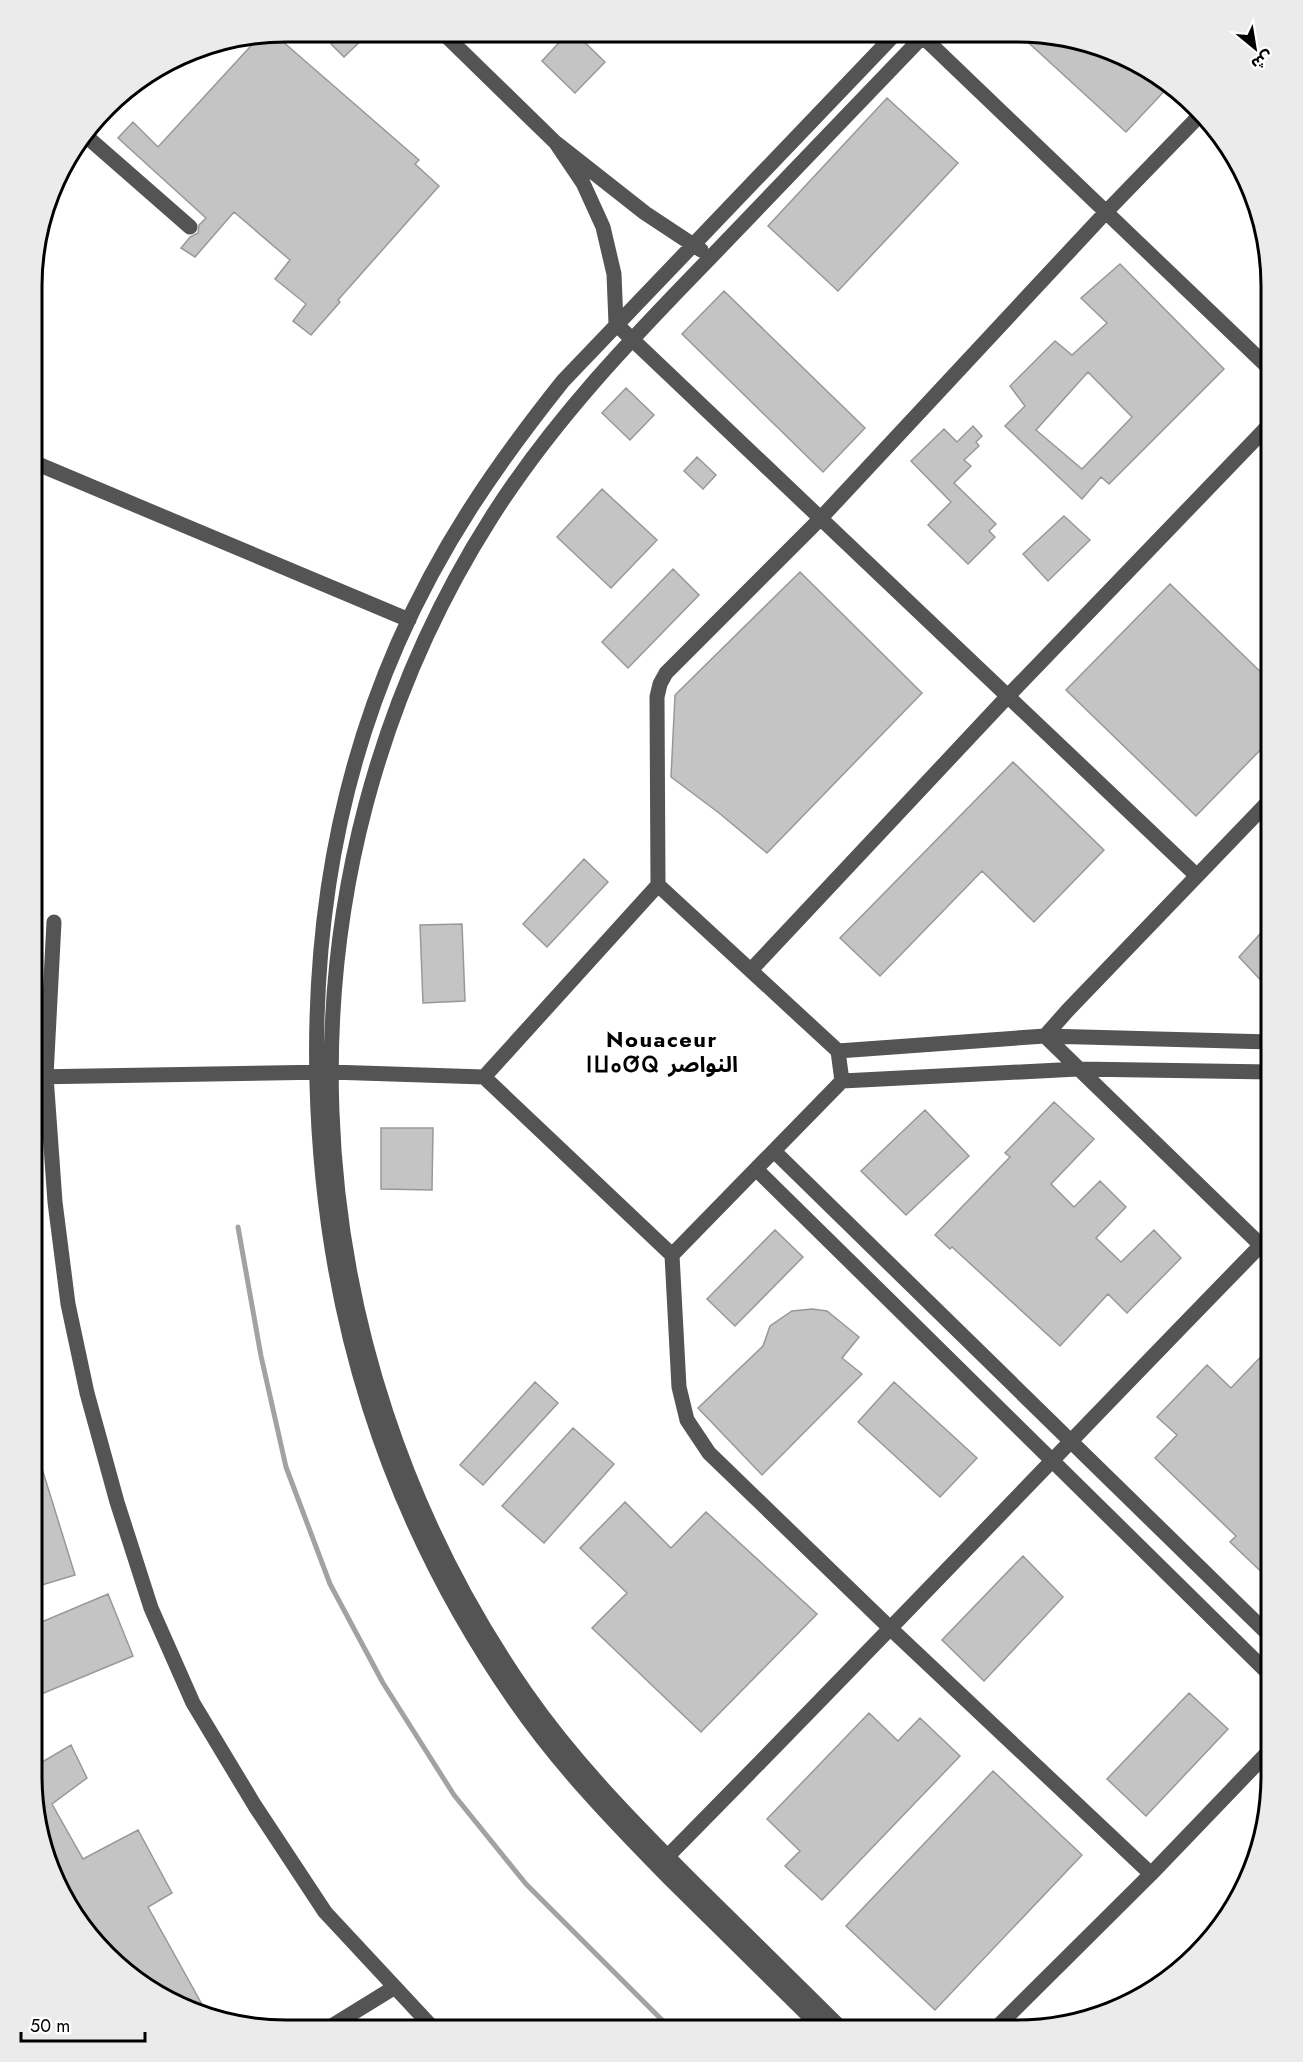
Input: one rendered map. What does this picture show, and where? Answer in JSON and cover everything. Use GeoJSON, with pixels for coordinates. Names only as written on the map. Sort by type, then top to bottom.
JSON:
{"type":"FeatureCollection","features":[{"type":"Feature","properties":{"kind":"street"},"geometry":{"type":"LineString","coordinates":[[452,42],[556,143],[645,213],[711,257]]}},
{"type":"Feature","properties":{"kind":"street"},"geometry":{"type":"LineString","coordinates":[[814,2020],[739,1938],[632,1831],[581,1785],[524,1713],[485,1656],[461,1603],[414,1524],[386,1436],[345,1256],[323,1073],[315,1035],[320,947],[330,870],[347,794],[369,718],[397,646],[431,575],[470,507],[514,443],[562,381],[887,42]]}},
{"type":"Feature","properties":{"kind":"street"},"geometry":{"type":"LineString","coordinates":[[323,1073],[331,1032],[339,949],[351,873],[368,799],[391,726],[419,655],[452,586],[490,519],[533,456],[580,396],[916,42]]}},
{"type":"Feature","properties":{"kind":"street"},"geometry":{"type":"LineString","coordinates":[[930,42],[1261,360]]}},
{"type":"Feature","properties":{"kind":"street"},"geometry":{"type":"LineString","coordinates":[[484,1077],[658,885],[657,697],[666,673],[820,519],[1106,212],[1196,120]]}},
{"type":"Feature","properties":{"kind":"street"},"geometry":{"type":"LineString","coordinates":[[90,140],[190,227]]}},
{"type":"Feature","properties":{"kind":"street"},"geometry":{"type":"LineString","coordinates":[[556,143],[583,183],[603,227],[614,274],[616,324],[1196,875]]}},
{"type":"Feature","properties":{"kind":"street"},"geometry":{"type":"LineString","coordinates":[[751,970],[1008,696],[1261,433]]}},
{"type":"Feature","properties":{"kind":"street"},"geometry":{"type":"LineString","coordinates":[[42,466],[410,620]]}},
{"type":"Feature","properties":{"kind":"street"},"geometry":{"type":"LineString","coordinates":[[1045,1036],[1261,809]]}},
{"type":"Feature","properties":{"kind":"street"},"geometry":{"type":"LineString","coordinates":[[658,885],[838,1051],[842,1081]]}},
{"type":"Feature","properties":{"kind":"street"},"geometry":{"type":"LineString","coordinates":[[42,1054],[54,922]]}},
{"type":"Feature","properties":{"kind":"street"},"geometry":{"type":"LineString","coordinates":[[1045,1036],[1261,1245]]}},
{"type":"Feature","properties":{"kind":"street"},"geometry":{"type":"LineString","coordinates":[[838,1051],[1045,1036],[1261,1042]]}},
{"type":"Feature","properties":{"kind":"street"},"geometry":{"type":"LineString","coordinates":[[672,1255],[842,1081],[1078,1069],[1261,1072]]}},
{"type":"Feature","properties":{"kind":"street"},"geometry":{"type":"LineString","coordinates":[[42,1076],[323,1073],[484,1077],[672,1255],[679,1386],[687,1420],[709,1453],[891,1629],[1151,1874]]}},
{"type":"Feature","properties":{"kind":"street"},"geometry":{"type":"LineString","coordinates":[[42,1092],[68,1304],[87,1393],[111,1480],[151,1608],[193,1703],[255,1806],[325,1912],[426,2020]]}},
{"type":"Feature","properties":{"kind":"street"},"geometry":{"type":"LineString","coordinates":[[774,1151],[1261,1627]]}},
{"type":"Feature","properties":{"kind":"street"},"geometry":{"type":"LineString","coordinates":[[756,1169],[1261,1666]]}},
{"type":"Feature","properties":{"kind":"street"},"geometry":{"type":"LineString","coordinates":[[663,1862],[891,1629],[1051,1460],[1261,1255]]}},
{"type":"Feature","properties":{"kind":"street"},"geometry":{"type":"LineString","coordinates":[[1004,2020],[1151,1874],[1261,1759]]}},
{"type":"Feature","properties":{"kind":"street"},"geometry":{"type":"LineString","coordinates":[[739,1938],[832,2020]]}},
{"type":"Feature","properties":{"kind":"street"},"geometry":{"type":"LineString","coordinates":[[342,2020],[395,1987]]}},
{"type":"Feature","properties":{"kind":"building"},"geometry":{"type":"Polygon","coordinates":[[[283,42],[419,160],[415,164],[439,186],[338,300],[340,302],[311,335],[293,321],[306,304],[275,279],[290,260],[234,212],[195,257],[181,248],[190,237],[198,233],[199,225],[206,218],[118,138],[133,122],[158,147],[252,44],[283,42]]]}},
{"type":"Feature","properties":{"kind":"building"},"geometry":{"type":"Polygon","coordinates":[[[333,42],[360,42],[344,57],[331,44],[333,42]]]}},
{"type":"Feature","properties":{"kind":"building"},"geometry":{"type":"Polygon","coordinates":[[[560,42],[584,42],[605,62],[575,93],[542,61],[560,42]]]}},
{"type":"Feature","properties":{"kind":"building"},"geometry":{"type":"Polygon","coordinates":[[[1029,43],[1049,44],[1096,55],[1125,67],[1164,91],[1126,132],[1029,43]]]}},
{"type":"Feature","properties":{"kind":"building"},"geometry":{"type":"Polygon","coordinates":[[[887,98],[958,163],[838,291],[768,226],[887,98]]]}},
{"type":"Feature","properties":{"kind":"building"},"geometry":{"type":"Polygon","coordinates":[[[1120,264],[1224,369],[1109,484],[1101,477],[1082,499],[1005,426],[1025,406],[1010,386],[1055,341],[1072,355],[1107,323],[1081,298],[1120,264]],[[1088,372],[1036,430],[1082,469],[1132,417],[1088,372]]]}},
{"type":"Feature","properties":{"kind":"building"},"geometry":{"type":"Polygon","coordinates":[[[724,291],[865,428],[823,472],[682,334],[724,291]]]}},
{"type":"Feature","properties":{"kind":"building"},"geometry":{"type":"Polygon","coordinates":[[[626,388],[654,415],[630,440],[602,413],[626,388]]]}},
{"type":"Feature","properties":{"kind":"building"},"geometry":{"type":"Polygon","coordinates":[[[973,426],[982,436],[976,442],[979,446],[964,460],[971,466],[954,483],[996,524],[989,531],[995,537],[968,564],[928,525],[951,502],[911,461],[944,429],[957,442],[973,426]]]}},
{"type":"Feature","properties":{"kind":"building"},"geometry":{"type":"Polygon","coordinates":[[[697,457],[716,475],[703,489],[684,471],[697,457]]]}},
{"type":"Feature","properties":{"kind":"building"},"geometry":{"type":"Polygon","coordinates":[[[602,489],[657,540],[611,588],[557,537],[602,489]]]}},
{"type":"Feature","properties":{"kind":"building"},"geometry":{"type":"Polygon","coordinates":[[[1064,516],[1090,540],[1048,581],[1023,554],[1064,516]]]}},
{"type":"Feature","properties":{"kind":"building"},"geometry":{"type":"Polygon","coordinates":[[[673,569],[699,595],[628,668],[602,642],[673,569]]]}},
{"type":"Feature","properties":{"kind":"building"},"geometry":{"type":"Polygon","coordinates":[[[800,572],[922,693],[767,853],[671,777],[675,695],[800,572]]]}},
{"type":"Feature","properties":{"kind":"building"},"geometry":{"type":"Polygon","coordinates":[[[1170,584],[1261,672],[1261,749],[1196,816],[1066,690],[1170,584]]]}},
{"type":"Feature","properties":{"kind":"building"},"geometry":{"type":"Polygon","coordinates":[[[1013,762],[1104,850],[1034,922],[982,871],[880,976],[840,938],[1013,762]]]}},
{"type":"Feature","properties":{"kind":"building"},"geometry":{"type":"Polygon","coordinates":[[[584,859],[608,882],[547,947],[523,924],[584,859]]]}},
{"type":"Feature","properties":{"kind":"building"},"geometry":{"type":"Polygon","coordinates":[[[462,924],[465,1001],[423,1003],[420,925],[462,924]]]}},
{"type":"Feature","properties":{"kind":"building"},"geometry":{"type":"Polygon","coordinates":[[[1261,933],[1261,980],[1239,957],[1261,933]]]}},
{"type":"Feature","properties":{"kind":"building"},"geometry":{"type":"Polygon","coordinates":[[[1054,1102],[1094,1139],[1051,1184],[1074,1207],[1100,1181],[1126,1207],[1096,1238],[1121,1262],[1154,1230],[1181,1258],[1127,1313],[1108,1294],[1060,1346],[952,1247],[950,1249],[935,1235],[1010,1157],[1005,1153],[1054,1102]]]}},
{"type":"Feature","properties":{"kind":"building"},"geometry":{"type":"Polygon","coordinates":[[[925,1110],[969,1156],[906,1215],[861,1171],[925,1110]]]}},
{"type":"Feature","properties":{"kind":"building"},"geometry":{"type":"Polygon","coordinates":[[[381,1128],[433,1128],[432,1190],[381,1189],[381,1128]]]}},
{"type":"Feature","properties":{"kind":"building"},"geometry":{"type":"Polygon","coordinates":[[[775,1230],[803,1257],[735,1326],[707,1299],[775,1230]]]}},
{"type":"Feature","properties":{"kind":"building"},"geometry":{"type":"Polygon","coordinates":[[[812,1309],[827,1311],[859,1337],[842,1358],[862,1374],[762,1475],[698,1408],[763,1346],[770,1326],[792,1311],[812,1309]]]}},
{"type":"Feature","properties":{"kind":"building"},"geometry":{"type":"Polygon","coordinates":[[[1261,1356],[1261,1571],[1230,1542],[1236,1536],[1155,1458],[1177,1435],[1157,1417],[1207,1365],[1231,1388],[1261,1356]]]}},
{"type":"Feature","properties":{"kind":"building"},"geometry":{"type":"Polygon","coordinates":[[[535,1382],[558,1403],[483,1485],[460,1465],[535,1382]]]}},
{"type":"Feature","properties":{"kind":"building"},"geometry":{"type":"Polygon","coordinates":[[[894,1382],[977,1458],[940,1497],[858,1422],[894,1382]]]}},
{"type":"Feature","properties":{"kind":"building"},"geometry":{"type":"Polygon","coordinates":[[[573,1428],[614,1464],[544,1543],[502,1506],[573,1428]]]}},
{"type":"Feature","properties":{"kind":"building"},"geometry":{"type":"Polygon","coordinates":[[[42,1469],[75,1575],[42,1585],[42,1469]]]}},
{"type":"Feature","properties":{"kind":"building"},"geometry":{"type":"Polygon","coordinates":[[[625,1502],[671,1548],[706,1512],[817,1614],[701,1732],[592,1628],[627,1593],[580,1548],[625,1502]]]}},
{"type":"Feature","properties":{"kind":"building"},"geometry":{"type":"Polygon","coordinates":[[[1023,1556],[1063,1597],[984,1681],[942,1640],[1023,1556]]]}},
{"type":"Feature","properties":{"kind":"building"},"geometry":{"type":"Polygon","coordinates":[[[108,1594],[133,1656],[42,1694],[42,1622],[108,1594]]]}},
{"type":"Feature","properties":{"kind":"building"},"geometry":{"type":"Polygon","coordinates":[[[1189,1693],[1228,1729],[1146,1816],[1107,1779],[1189,1693]]]}},
{"type":"Feature","properties":{"kind":"building"},"geometry":{"type":"Polygon","coordinates":[[[869,1713],[898,1741],[920,1718],[960,1756],[822,1900],[785,1866],[800,1851],[767,1819],[869,1713]]]}},
{"type":"Feature","properties":{"kind":"building"},"geometry":{"type":"Polygon","coordinates":[[[71,1745],[87,1778],[52,1804],[83,1859],[138,1830],[172,1893],[148,1907],[202,2005],[178,1995],[137,1970],[113,1949],[83,1912],[67,1884],[50,1839],[44,1808],[42,1762],[71,1745]]]}},
{"type":"Feature","properties":{"kind":"building"},"geometry":{"type":"Polygon","coordinates":[[[993,1771],[1082,1855],[935,2010],[846,1926],[993,1771]]]}},
{"type":"Feature","properties":{"kind":"waterway"},"geometry":{"type":"LineString","coordinates":[[238,1227],[261,1356],[286,1467],[330,1584],[383,1683],[454,1795],[526,1884],[662,2020]]}},
{"type":"Feature","properties":{"kind":"district","name":"Nouaceur ⵏⵡⴰⵚⵕ النواصر"},"geometry":{"type":"Point","coordinates":[662,1052]}}]}
